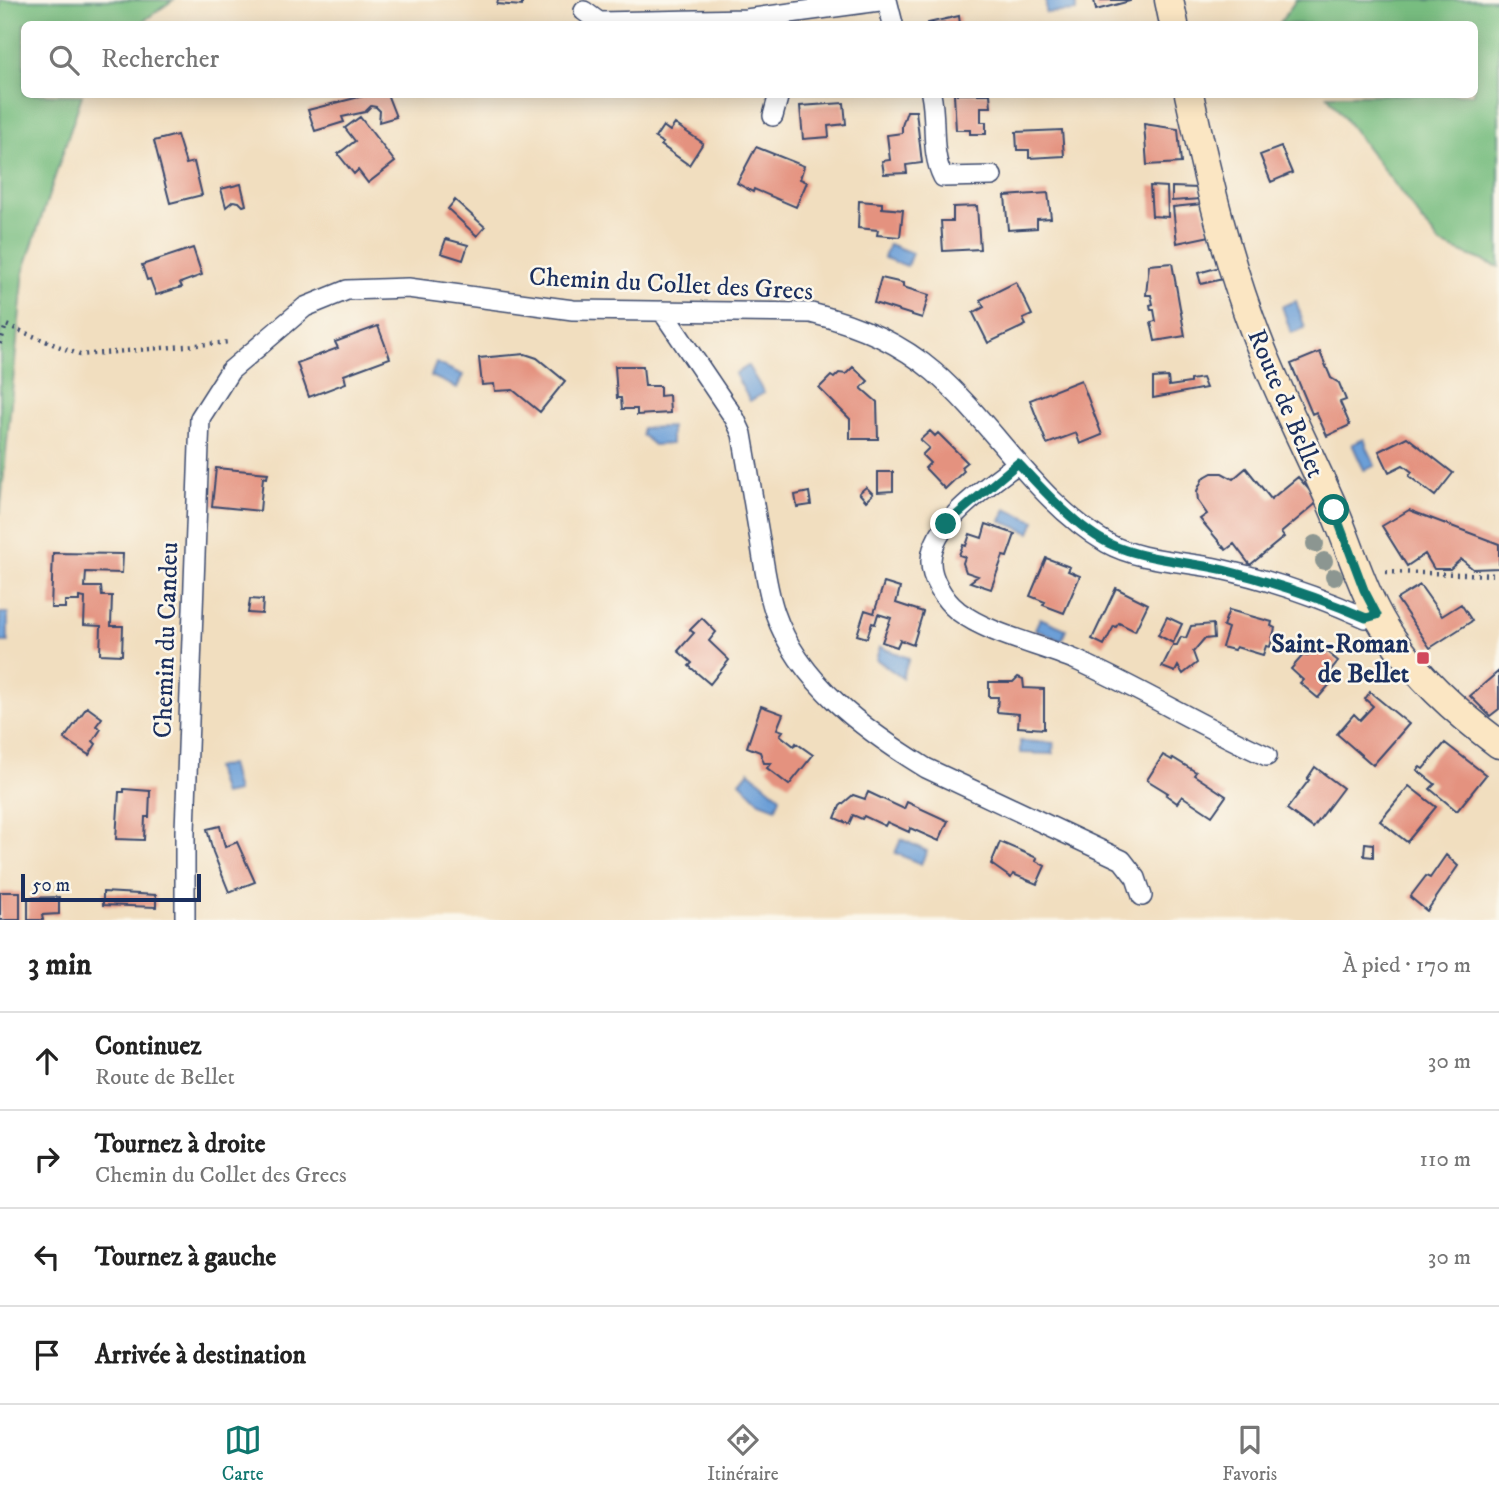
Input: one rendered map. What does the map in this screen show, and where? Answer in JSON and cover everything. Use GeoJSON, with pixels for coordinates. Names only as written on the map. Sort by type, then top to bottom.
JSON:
{"type":"FeatureCollection","features":[{"type":"Feature","properties":{"kind":"main road"},"geometry":{"type":"LineString","coordinates":[[1169,0],[1173,21]]}},
{"type":"Feature","properties":{"kind":"main road","name":"Route de Bellet"},"geometry":{"type":"LineString","coordinates":[[1190,98],[1223,238],[1256,336],[1334,510],[1357,572],[1377,615],[1394,642],[1429,683],[1499,744]]}},
{"type":"Feature","properties":{"kind":"street"},"geometry":{"type":"LineString","coordinates":[[742,0],[752,21]]}},
{"type":"Feature","properties":{"kind":"street"},"geometry":{"type":"LineString","coordinates":[[759,21],[887,0],[892,21]]}},
{"type":"Feature","properties":{"kind":"street"},"geometry":{"type":"LineString","coordinates":[[584,12],[598,21]]}},
{"type":"Feature","properties":{"kind":"street"},"geometry":{"type":"LineString","coordinates":[[773,116],[778,98]]}},
{"type":"Feature","properties":{"kind":"street"},"geometry":{"type":"LineString","coordinates":[[932,98],[936,164],[943,177],[992,176]]}},
{"type":"Feature","properties":{"kind":"street","name":"Chemin du Collet des Grecs"},"geometry":{"type":"LineString","coordinates":[[230,371],[305,307],[346,290],[408,288],[573,310],[811,313],[864,329],[912,355],[958,396],[1049,496],[1108,543],[1139,554],[1224,570],[1276,584],[1366,618],[1377,615]]}},
{"type":"Feature","properties":{"kind":"street"},"geometry":{"type":"LineString","coordinates":[[662,311],[735,419],[742,434],[765,572],[775,614],[788,640],[819,686],[865,726],[926,768],[1122,860],[1136,878],[1142,897]]}},
{"type":"Feature","properties":{"kind":"street","name":"Chemin du Candeu"},"geometry":{"type":"LineString","coordinates":[[185,920],[185,831],[200,418],[230,371]]}},
{"type":"Feature","properties":{"kind":"street"},"geometry":{"type":"LineString","coordinates":[[1018,463],[963,507],[946,524],[938,537],[931,560],[934,575],[948,601],[957,611],[974,621],[1074,660],[1267,756]]}},
{"type":"Feature","properties":{"kind":"path"},"geometry":{"type":"LineString","coordinates":[[0,344],[6,325],[80,355],[269,339]]}},
{"type":"Feature","properties":{"kind":"path"},"geometry":{"type":"LineString","coordinates":[[1357,572],[1499,575]]}},
{"type":"Feature","properties":{"kind":"green space"},"geometry":{"type":"Polygon","coordinates":[[[0,0],[173,0],[143,21],[21,21],[21,98],[81,98],[24,270],[0,514],[0,0]]]}},
{"type":"Feature","properties":{"kind":"green space"},"geometry":{"type":"Polygon","coordinates":[[[1296,0],[1499,0],[1499,267],[1440,244],[1329,98],[1478,98],[1478,21],[1281,21],[1296,0]]]}},
{"type":"Feature","properties":{"kind":"water"},"geometry":{"type":"Polygon","coordinates":[[[1046,0],[1076,0],[1076,11],[1046,13],[1046,0]]]}},
{"type":"Feature","properties":{"kind":"water"},"geometry":{"type":"Polygon","coordinates":[[[889,244],[912,253],[907,266],[884,258],[889,244]]]}},
{"type":"Feature","properties":{"kind":"water"},"geometry":{"type":"Polygon","coordinates":[[[1296,301],[1305,328],[1291,333],[1282,306],[1296,301]]]}},
{"type":"Feature","properties":{"kind":"water"},"geometry":{"type":"Polygon","coordinates":[[[436,363],[463,375],[457,388],[431,376],[436,363]]]}},
{"type":"Feature","properties":{"kind":"water"},"geometry":{"type":"Polygon","coordinates":[[[748,366],[764,393],[750,401],[735,374],[748,366]]]}},
{"type":"Feature","properties":{"kind":"water"},"geometry":{"type":"Polygon","coordinates":[[[671,427],[671,444],[654,445],[642,435],[642,428],[671,427]]]}},
{"type":"Feature","properties":{"kind":"water"},"geometry":{"type":"Polygon","coordinates":[[[1364,439],[1375,466],[1364,470],[1352,444],[1364,439]]]}},
{"type":"Feature","properties":{"kind":"water"},"geometry":{"type":"Polygon","coordinates":[[[1006,509],[1035,521],[1030,533],[1001,521],[1006,509]]]}},
{"type":"Feature","properties":{"kind":"water"},"geometry":{"type":"Polygon","coordinates":[[[0,613],[8,613],[8,642],[0,642],[0,613]]]}},
{"type":"Feature","properties":{"kind":"water"},"geometry":{"type":"Polygon","coordinates":[[[1040,618],[1066,629],[1062,641],[1035,629],[1040,618]]]}},
{"type":"Feature","properties":{"kind":"water"},"geometry":{"type":"Polygon","coordinates":[[[880,647],[909,658],[902,678],[876,659],[880,647]]]}},
{"type":"Feature","properties":{"kind":"water"},"geometry":{"type":"Polygon","coordinates":[[[1020,741],[1054,743],[1053,754],[1020,753],[1020,741]]]}},
{"type":"Feature","properties":{"kind":"water"},"geometry":{"type":"Polygon","coordinates":[[[230,764],[237,792],[223,795],[215,768],[230,764]]]}},
{"type":"Feature","properties":{"kind":"water"},"geometry":{"type":"Polygon","coordinates":[[[749,771],[780,797],[776,808],[760,802],[740,782],[749,771]]]}},
{"type":"Feature","properties":{"kind":"water"},"geometry":{"type":"Polygon","coordinates":[[[901,839],[927,851],[921,864],[895,853],[901,839]]]}},
{"type":"Feature","properties":{"kind":"building"},"geometry":{"type":"Polygon","coordinates":[[[498,0],[522,0],[522,6],[497,4],[498,0]]]}},
{"type":"Feature","properties":{"kind":"building"},"geometry":{"type":"Polygon","coordinates":[[[1094,0],[1130,0],[1130,1],[1096,10],[1094,0]]]}},
{"type":"Feature","properties":{"kind":"building"},"geometry":{"type":"Polygon","coordinates":[[[959,16],[960,21],[937,21],[959,16]]]}},
{"type":"Feature","properties":{"kind":"building"},"geometry":{"type":"Polygon","coordinates":[[[355,98],[389,98],[396,117],[379,122],[380,111],[371,106],[365,112],[342,117],[344,122],[315,131],[308,110],[355,98]]]}},
{"type":"Feature","properties":{"kind":"building"},"geometry":{"type":"Polygon","coordinates":[[[954,98],[990,98],[991,107],[981,107],[981,122],[986,122],[986,134],[970,134],[970,130],[956,130],[954,98]]]}},
{"type":"Feature","properties":{"kind":"building"},"geometry":{"type":"Polygon","coordinates":[[[844,103],[846,124],[828,126],[829,137],[803,139],[800,106],[844,103]]]}},
{"type":"Feature","properties":{"kind":"building"},"geometry":{"type":"Polygon","coordinates":[[[907,111],[916,111],[922,163],[906,165],[907,173],[884,174],[882,161],[890,160],[887,135],[902,133],[907,111]]]}},
{"type":"Feature","properties":{"kind":"building"},"geometry":{"type":"Polygon","coordinates":[[[360,117],[395,162],[368,183],[358,170],[354,174],[338,154],[355,141],[345,128],[360,117]]]}},
{"type":"Feature","properties":{"kind":"building"},"geometry":{"type":"Polygon","coordinates":[[[675,124],[703,143],[689,165],[655,138],[663,126],[670,131],[675,124]]]}},
{"type":"Feature","properties":{"kind":"building"},"geometry":{"type":"Polygon","coordinates":[[[1144,124],[1178,129],[1181,163],[1147,165],[1144,124]]]}},
{"type":"Feature","properties":{"kind":"building"},"geometry":{"type":"Polygon","coordinates":[[[1062,130],[1064,156],[1029,158],[1029,150],[1017,150],[1016,132],[1062,130]]]}},
{"type":"Feature","properties":{"kind":"building"},"geometry":{"type":"Polygon","coordinates":[[[177,135],[186,164],[194,162],[202,195],[170,203],[154,141],[177,135]]]}},
{"type":"Feature","properties":{"kind":"building"},"geometry":{"type":"Polygon","coordinates":[[[756,147],[804,166],[800,179],[807,182],[796,207],[754,189],[753,192],[737,183],[756,147]]]}},
{"type":"Feature","properties":{"kind":"building"},"geometry":{"type":"Polygon","coordinates":[[[1281,147],[1292,173],[1271,182],[1260,155],[1281,147]]]}},
{"type":"Feature","properties":{"kind":"building"},"geometry":{"type":"Polygon","coordinates":[[[241,184],[246,205],[233,201],[226,207],[221,189],[241,184]]]}},
{"type":"Feature","properties":{"kind":"building"},"geometry":{"type":"Polygon","coordinates":[[[1150,186],[1167,187],[1168,217],[1152,216],[1150,186]]]}},
{"type":"Feature","properties":{"kind":"building"},"geometry":{"type":"Polygon","coordinates":[[[1172,187],[1199,188],[1201,199],[1172,201],[1172,187]]]}},
{"type":"Feature","properties":{"kind":"building"},"geometry":{"type":"Polygon","coordinates":[[[1048,193],[1051,218],[1037,219],[1037,228],[1008,230],[1005,196],[1048,193]]]}},
{"type":"Feature","properties":{"kind":"building"},"geometry":{"type":"Polygon","coordinates":[[[455,200],[485,227],[477,236],[448,209],[455,200]]]}},
{"type":"Feature","properties":{"kind":"building"},"geometry":{"type":"Polygon","coordinates":[[[859,201],[882,203],[882,208],[903,210],[900,237],[877,235],[878,230],[858,228],[859,201]]]}},
{"type":"Feature","properties":{"kind":"building"},"geometry":{"type":"Polygon","coordinates":[[[1202,204],[1210,236],[1177,243],[1173,207],[1202,204]]]}},
{"type":"Feature","properties":{"kind":"building"},"geometry":{"type":"Polygon","coordinates":[[[977,206],[980,249],[943,251],[941,221],[953,221],[953,207],[977,206]]]}},
{"type":"Feature","properties":{"kind":"building"},"geometry":{"type":"Polygon","coordinates":[[[446,239],[468,245],[463,260],[441,253],[446,239]]]}},
{"type":"Feature","properties":{"kind":"building"},"geometry":{"type":"Polygon","coordinates":[[[193,248],[202,275],[180,283],[182,287],[156,295],[142,265],[193,248]]]}},
{"type":"Feature","properties":{"kind":"building"},"geometry":{"type":"Polygon","coordinates":[[[1172,263],[1185,336],[1155,341],[1151,322],[1156,321],[1150,305],[1153,304],[1151,295],[1146,295],[1149,265],[1172,263]]]}},
{"type":"Feature","properties":{"kind":"building"},"geometry":{"type":"Polygon","coordinates":[[[1220,267],[1223,279],[1201,284],[1198,273],[1220,267]]]}},
{"type":"Feature","properties":{"kind":"building"},"geometry":{"type":"Polygon","coordinates":[[[881,278],[903,283],[903,287],[929,295],[922,318],[874,303],[881,278]]]}},
{"type":"Feature","properties":{"kind":"building"},"geometry":{"type":"Polygon","coordinates":[[[1016,282],[1032,315],[1023,319],[1026,325],[988,343],[973,313],[984,307],[980,300],[1016,282]]]}},
{"type":"Feature","properties":{"kind":"building"},"geometry":{"type":"Polygon","coordinates":[[[378,326],[390,358],[344,375],[346,383],[309,397],[297,363],[338,348],[335,342],[378,326]]]}},
{"type":"Feature","properties":{"kind":"building"},"geometry":{"type":"Polygon","coordinates":[[[1320,352],[1331,378],[1339,383],[1346,400],[1340,402],[1350,425],[1327,436],[1316,412],[1312,414],[1291,364],[1320,352]]]}},
{"type":"Feature","properties":{"kind":"building"},"geometry":{"type":"Polygon","coordinates":[[[525,354],[537,358],[565,381],[540,412],[513,390],[495,391],[494,384],[482,385],[479,358],[525,354]]]}},
{"type":"Feature","properties":{"kind":"building"},"geometry":{"type":"Polygon","coordinates":[[[615,366],[643,366],[645,386],[660,386],[660,396],[669,395],[670,413],[637,415],[637,409],[622,409],[621,398],[617,398],[615,366]]]}},
{"type":"Feature","properties":{"kind":"building"},"geometry":{"type":"Polygon","coordinates":[[[853,367],[868,381],[861,388],[877,402],[878,439],[850,439],[850,419],[819,388],[831,376],[834,378],[839,373],[846,374],[853,367]]]}},
{"type":"Feature","properties":{"kind":"building"},"geometry":{"type":"Polygon","coordinates":[[[1168,377],[1169,386],[1202,378],[1206,388],[1153,398],[1153,378],[1168,377]]]}},
{"type":"Feature","properties":{"kind":"building"},"geometry":{"type":"Polygon","coordinates":[[[1081,380],[1102,435],[1080,444],[1076,433],[1047,444],[1030,400],[1081,380]]]}},
{"type":"Feature","properties":{"kind":"building"},"geometry":{"type":"Polygon","coordinates":[[[930,431],[935,436],[938,433],[967,462],[961,467],[964,471],[945,489],[925,468],[930,463],[922,455],[929,448],[920,440],[930,431]]]}},
{"type":"Feature","properties":{"kind":"building"},"geometry":{"type":"Polygon","coordinates":[[[1407,437],[1453,473],[1435,496],[1409,476],[1412,472],[1403,465],[1389,472],[1379,451],[1407,437]]]}},
{"type":"Feature","properties":{"kind":"building"},"geometry":{"type":"Polygon","coordinates":[[[216,468],[268,473],[267,478],[263,477],[260,511],[212,506],[216,468]]]}},
{"type":"Feature","properties":{"kind":"building"},"geometry":{"type":"Polygon","coordinates":[[[1246,468],[1271,499],[1298,477],[1319,501],[1281,533],[1284,537],[1250,565],[1234,544],[1226,550],[1200,519],[1207,514],[1198,501],[1197,491],[1203,478],[1212,473],[1222,473],[1233,479],[1246,468]]]}},
{"type":"Feature","properties":{"kind":"building"},"geometry":{"type":"Polygon","coordinates":[[[878,472],[893,472],[893,491],[878,492],[878,472]]]}},
{"type":"Feature","properties":{"kind":"building"},"geometry":{"type":"Polygon","coordinates":[[[866,487],[873,494],[866,501],[859,493],[866,487]]]}},
{"type":"Feature","properties":{"kind":"building"},"geometry":{"type":"Polygon","coordinates":[[[809,492],[811,505],[797,507],[795,495],[809,492]]]}},
{"type":"Feature","properties":{"kind":"building"},"geometry":{"type":"Polygon","coordinates":[[[1409,510],[1499,544],[1499,568],[1473,569],[1461,559],[1450,569],[1434,569],[1425,554],[1407,566],[1382,526],[1409,510]]]}},
{"type":"Feature","properties":{"kind":"building"},"geometry":{"type":"Polygon","coordinates":[[[986,524],[1015,534],[1007,557],[1003,556],[991,589],[970,582],[978,576],[966,572],[963,563],[965,557],[959,555],[970,534],[982,538],[986,524]]]}},
{"type":"Feature","properties":{"kind":"building"},"geometry":{"type":"Polygon","coordinates":[[[53,553],[123,554],[122,573],[86,572],[85,587],[101,587],[102,596],[112,596],[111,626],[123,626],[122,655],[100,654],[101,626],[84,625],[85,598],[65,601],[65,608],[51,608],[53,553]]]}},
{"type":"Feature","properties":{"kind":"building"},"geometry":{"type":"Polygon","coordinates":[[[1046,558],[1070,567],[1068,571],[1080,576],[1064,613],[1043,605],[1045,602],[1030,596],[1046,558]]]}},
{"type":"Feature","properties":{"kind":"building"},"geometry":{"type":"Polygon","coordinates":[[[884,583],[900,588],[896,603],[923,612],[913,645],[900,640],[897,647],[882,642],[891,618],[878,614],[867,638],[857,635],[865,610],[874,613],[884,583]]]}},
{"type":"Feature","properties":{"kind":"building"},"geometry":{"type":"Polygon","coordinates":[[[1420,585],[1442,616],[1461,604],[1472,621],[1430,648],[1397,599],[1420,585]]]}},
{"type":"Feature","properties":{"kind":"building"},"geometry":{"type":"Polygon","coordinates":[[[1116,588],[1148,604],[1135,631],[1119,623],[1114,626],[1104,645],[1092,639],[1116,588]]]}},
{"type":"Feature","properties":{"kind":"building"},"geometry":{"type":"Polygon","coordinates":[[[250,599],[263,600],[262,614],[248,613],[250,599]]]}},
{"type":"Feature","properties":{"kind":"building"},"geometry":{"type":"Polygon","coordinates":[[[1229,610],[1272,622],[1271,626],[1275,628],[1270,647],[1266,646],[1263,655],[1236,647],[1234,650],[1222,647],[1228,628],[1223,626],[1229,610]]]}},
{"type":"Feature","properties":{"kind":"building"},"geometry":{"type":"Polygon","coordinates":[[[1167,617],[1182,624],[1173,643],[1158,635],[1167,617]]]}},
{"type":"Feature","properties":{"kind":"building"},"geometry":{"type":"Polygon","coordinates":[[[702,618],[716,632],[709,641],[729,660],[710,684],[689,666],[692,663],[678,651],[694,633],[690,630],[702,618]]]}},
{"type":"Feature","properties":{"kind":"building"},"geometry":{"type":"Polygon","coordinates":[[[1213,624],[1214,638],[1204,639],[1193,652],[1197,663],[1183,674],[1178,666],[1175,672],[1162,667],[1173,645],[1177,645],[1181,637],[1186,638],[1191,626],[1213,624]]]}},
{"type":"Feature","properties":{"kind":"building"},"geometry":{"type":"Polygon","coordinates":[[[1317,644],[1338,661],[1331,670],[1337,676],[1318,698],[1300,683],[1303,680],[1291,669],[1317,644]]]}},
{"type":"Feature","properties":{"kind":"building"},"geometry":{"type":"Polygon","coordinates":[[[1499,671],[1499,709],[1490,716],[1470,696],[1499,671]]]}},
{"type":"Feature","properties":{"kind":"building"},"geometry":{"type":"Polygon","coordinates":[[[1018,677],[1023,679],[1024,688],[1044,689],[1044,729],[1018,727],[1019,714],[997,712],[998,697],[989,697],[989,682],[1013,682],[1018,677]]]}},
{"type":"Feature","properties":{"kind":"building"},"geometry":{"type":"Polygon","coordinates":[[[1370,692],[1409,724],[1373,765],[1337,734],[1354,714],[1360,720],[1373,706],[1365,699],[1370,692]]]}},
{"type":"Feature","properties":{"kind":"building"},"geometry":{"type":"Polygon","coordinates":[[[761,706],[783,714],[777,729],[783,731],[780,735],[794,746],[796,743],[813,755],[789,785],[767,768],[771,763],[764,763],[760,752],[747,747],[761,706]]]}},
{"type":"Feature","properties":{"kind":"building"},"geometry":{"type":"Polygon","coordinates":[[[87,707],[102,718],[96,726],[101,729],[93,741],[96,744],[89,755],[64,739],[87,707]]]}},
{"type":"Feature","properties":{"kind":"building"},"geometry":{"type":"Polygon","coordinates":[[[1445,743],[1486,775],[1457,811],[1430,789],[1435,784],[1417,770],[1420,767],[1423,769],[1445,743]]]}},
{"type":"Feature","properties":{"kind":"building"},"geometry":{"type":"Polygon","coordinates":[[[1163,755],[1196,772],[1194,775],[1226,796],[1212,816],[1182,796],[1177,803],[1166,795],[1168,793],[1147,780],[1163,755]]]}},
{"type":"Feature","properties":{"kind":"building"},"geometry":{"type":"Polygon","coordinates":[[[1315,767],[1343,788],[1313,828],[1287,809],[1309,780],[1307,779],[1315,767]]]}},
{"type":"Feature","properties":{"kind":"building"},"geometry":{"type":"Polygon","coordinates":[[[1409,786],[1436,807],[1407,842],[1380,821],[1409,786]]]}},
{"type":"Feature","properties":{"kind":"building"},"geometry":{"type":"Polygon","coordinates":[[[124,789],[150,791],[149,817],[145,817],[144,840],[116,839],[119,792],[124,792],[124,789]]]}},
{"type":"Feature","properties":{"kind":"building"},"geometry":{"type":"Polygon","coordinates":[[[868,792],[904,809],[907,802],[948,821],[939,841],[910,828],[909,832],[887,822],[885,826],[864,816],[862,819],[853,815],[849,824],[835,818],[840,806],[853,795],[865,799],[868,792]]]}},
{"type":"Feature","properties":{"kind":"building"},"geometry":{"type":"Polygon","coordinates":[[[220,826],[225,847],[237,842],[255,882],[229,892],[207,829],[220,826]]]}},
{"type":"Feature","properties":{"kind":"building"},"geometry":{"type":"Polygon","coordinates":[[[1000,842],[1037,858],[1036,861],[1045,866],[1037,884],[1013,874],[1011,878],[991,864],[1000,842]]]}},
{"type":"Feature","properties":{"kind":"building"},"geometry":{"type":"Polygon","coordinates":[[[1365,843],[1373,844],[1373,857],[1364,856],[1365,843]]]}},
{"type":"Feature","properties":{"kind":"building"},"geometry":{"type":"Polygon","coordinates":[[[1446,855],[1458,866],[1427,911],[1410,897],[1426,876],[1430,878],[1446,855]]]}},
{"type":"Feature","properties":{"kind":"building"},"geometry":{"type":"Polygon","coordinates":[[[0,892],[20,892],[20,920],[0,920],[0,892]]]}},
{"type":"Feature","properties":{"kind":"building"},"geometry":{"type":"Polygon","coordinates":[[[103,892],[156,895],[156,907],[103,905],[103,892]]]}},
{"type":"Feature","properties":{"kind":"building"},"geometry":{"type":"Polygon","coordinates":[[[59,897],[59,914],[42,915],[43,920],[28,920],[28,898],[59,897]]]}},
{"type":"Feature","properties":{"kind":"place","name":"Saint-Roman de Bellet"},"geometry":{"type":"Point","coordinates":[1423,658]}},
{"type":"Feature","properties":{"kind":"route"},"geometry":{"type":"LineString","coordinates":[[946,524],[1018,463],[1049,496],[1108,543],[1149,556],[1224,570],[1297,590],[1366,618],[1377,615],[1364,590],[1334,510]]}}]}
